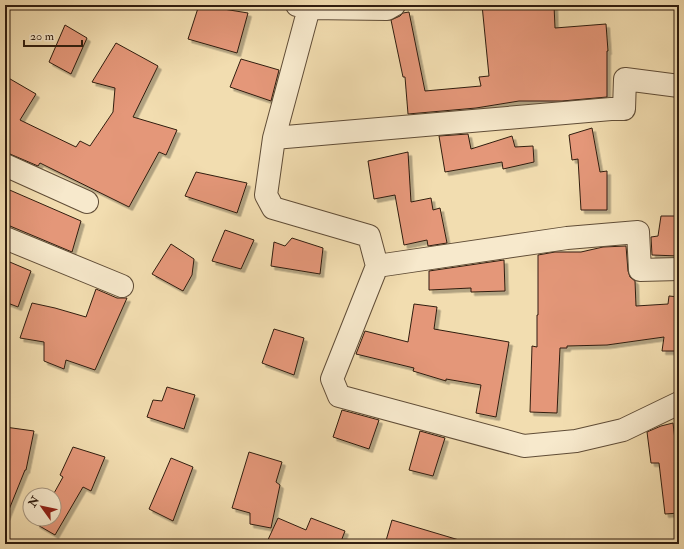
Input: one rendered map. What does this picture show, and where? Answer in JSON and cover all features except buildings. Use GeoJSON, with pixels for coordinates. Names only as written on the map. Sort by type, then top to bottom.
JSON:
{"type":"FeatureCollection","features":[{"type":"Feature","properties":{"kind":"street"},"geometry":{"type":"LineString","coordinates":[[394,5],[386,9],[303,6],[274,138],[266,195],[273,208],[369,236],[377,266],[332,379],[339,396],[524,446],[576,442],[623,430],[679,403]]}},
{"type":"Feature","properties":{"kind":"street"},"geometry":{"type":"LineString","coordinates":[[274,138],[624,109],[625,79],[679,86]]}},
{"type":"Feature","properties":{"kind":"street"},"geometry":{"type":"LineString","coordinates":[[5,165],[87,202]]}},
{"type":"Feature","properties":{"kind":"street"},"geometry":{"type":"LineString","coordinates":[[377,266],[567,238],[638,232],[640,270],[679,269]]}},
{"type":"Feature","properties":{"kind":"street"},"geometry":{"type":"LineString","coordinates":[[5,238],[122,286]]}}]}
